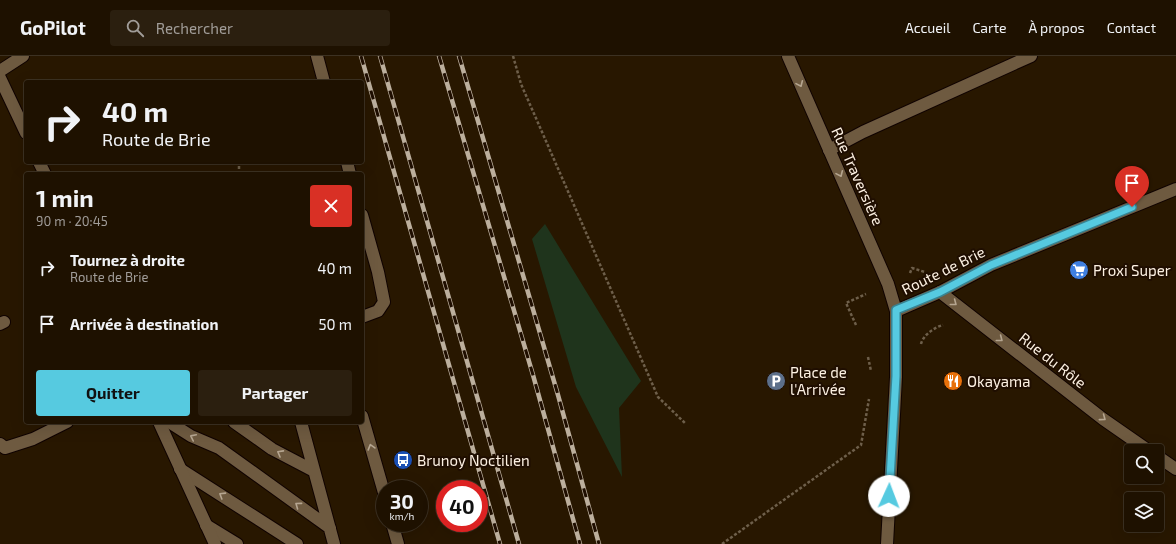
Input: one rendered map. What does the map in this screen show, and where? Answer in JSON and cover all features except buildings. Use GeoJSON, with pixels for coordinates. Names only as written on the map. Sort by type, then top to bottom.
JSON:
{"type":"FeatureCollection","features":[{"type":"Feature","properties":{"kind":"street"},"geometry":{"type":"LineString","coordinates":[[0,70],[23,56]]}},
{"type":"Feature","properties":{"kind":"street"},"geometry":{"type":"LineString","coordinates":[[317,56],[323,80]]}},
{"type":"Feature","properties":{"kind":"street","name":"Rue Traversière"},"geometry":{"type":"LineString","coordinates":[[788,56],[888,284],[896,310]]}},
{"type":"Feature","properties":{"kind":"street"},"geometry":{"type":"LineString","coordinates":[[829,150],[863,132],[1031,56]]}},
{"type":"Feature","properties":{"kind":"street"},"geometry":{"type":"LineString","coordinates":[[0,78],[24,129]]}},
{"type":"Feature","properties":{"kind":"street","name":"Route de Brie"},"geometry":{"type":"LineString","coordinates":[[887,544],[896,376],[896,310],[940,292],[991,265],[1176,189]]}},
{"type":"Feature","properties":{"kind":"street"},"geometry":{"type":"LineString","coordinates":[[364,222],[378,272],[384,302],[378,311],[364,316]]}},
{"type":"Feature","properties":{"kind":"street","name":"Rue du Rôle"},"geometry":{"type":"LineString","coordinates":[[940,292],[1103,419],[1139,444]]}},
{"type":"Feature","properties":{"kind":"street"},"geometry":{"type":"LineString","coordinates":[[364,423],[380,480]]}},
{"type":"Feature","properties":{"kind":"street"},"geometry":{"type":"LineString","coordinates":[[0,444],[5,448],[33,439],[63,424]]}},
{"type":"Feature","properties":{"kind":"street"},"geometry":{"type":"LineString","coordinates":[[160,424],[215,544]]}},
{"type":"Feature","properties":{"kind":"street"},"geometry":{"type":"LineString","coordinates":[[172,424],[191,436],[219,448],[330,528]]}},
{"type":"Feature","properties":{"kind":"street"},"geometry":{"type":"LineString","coordinates":[[237,424],[272,448],[314,471]]}},
{"type":"Feature","properties":{"kind":"street"},"geometry":{"type":"LineString","coordinates":[[302,425],[334,544]]}},
{"type":"Feature","properties":{"kind":"street"},"geometry":{"type":"LineString","coordinates":[[1164,461],[1176,469]]}},
{"type":"Feature","properties":{"kind":"street"},"geometry":{"type":"LineString","coordinates":[[180,469],[297,544]]}},
{"type":"Feature","properties":{"kind":"street"},"geometry":{"type":"LineString","coordinates":[[206,525],[237,544]]}},
{"type":"Feature","properties":{"kind":"street"},"geometry":{"type":"LineString","coordinates":[[395,532],[398,544]]}},
{"type":"Feature","properties":{"kind":"path"},"geometry":{"type":"LineString","coordinates":[[512,56],[521,84],[658,397],[686,424]]}},
{"type":"Feature","properties":{"kind":"path"},"geometry":{"type":"LineString","coordinates":[[856,325],[846,302],[868,292]]}},
{"type":"Feature","properties":{"kind":"path"},"geometry":{"type":"LineString","coordinates":[[920,349],[922,341],[927,334],[941,325],[947,324]]}},
{"type":"Feature","properties":{"kind":"path"},"geometry":{"type":"LineString","coordinates":[[722,544],[861,445],[870,397]]}},
{"type":"Feature","properties":{"kind":"green space"},"geometry":{"type":"Polygon","coordinates":[[[545,224],[641,381],[619,408],[622,477],[576,387],[532,239],[545,224]]]}},
{"type":"Feature","properties":{"kind":"railway"},"geometry":{"type":"LineString","coordinates":[[361,56],[500,544]]}},
{"type":"Feature","properties":{"kind":"railway"},"geometry":{"type":"LineString","coordinates":[[380,56],[519,544]]}},
{"type":"Feature","properties":{"kind":"railway"},"geometry":{"type":"LineString","coordinates":[[439,56],[533,375],[580,544]]}},
{"type":"Feature","properties":{"kind":"railway"},"geometry":{"type":"LineString","coordinates":[[459,56],[558,395],[599,544]]}},
{"type":"Feature","properties":{"kind":"place","name":"Proxi Super"},"geometry":{"type":"Point","coordinates":[1079,270]}},
{"type":"Feature","properties":{"kind":"place","name":"Place de l'Arrivée"},"geometry":{"type":"Point","coordinates":[776,381]}},
{"type":"Feature","properties":{"kind":"place","name":"Okayama"},"geometry":{"type":"Point","coordinates":[953,381]}},
{"type":"Feature","properties":{"kind":"place","name":"Brunoy Noctilien"},"geometry":{"type":"Point","coordinates":[403,460]}},
{"type":"Feature","properties":{"kind":"route"},"geometry":{"type":"LineString","coordinates":[[889,496],[896,376],[896,310],[940,292],[991,265],[1132,207]]}}]}
